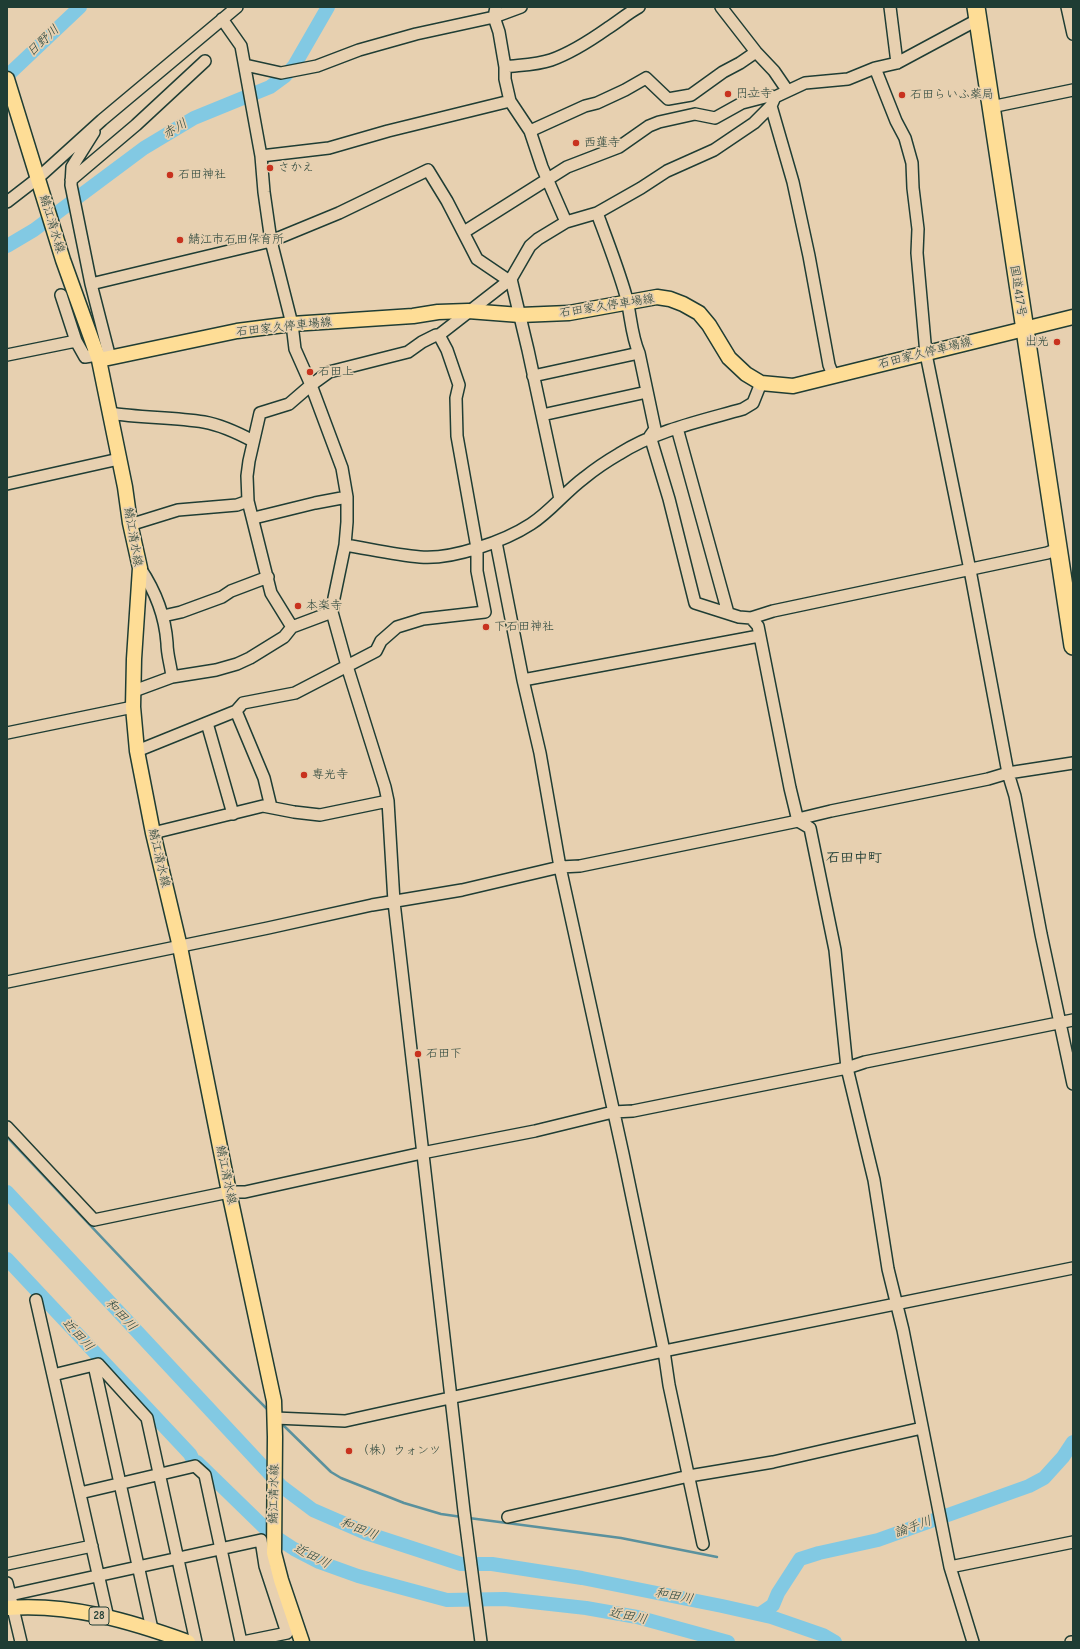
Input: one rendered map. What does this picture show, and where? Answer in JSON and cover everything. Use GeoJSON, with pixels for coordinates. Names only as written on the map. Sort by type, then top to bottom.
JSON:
{"type":"FeatureCollection","features":[{"type":"Feature","properties":{"kind":"highway","name":"国道417号"},"geometry":{"type":"LineString","coordinates":[[977,13],[1073,646]]}},
{"type":"Feature","properties":{"kind":"main road","name":"鯖江清水線"},"geometry":{"type":"LineString","coordinates":[[7,79],[63,260],[102,357],[109,413],[126,487],[130,523],[140,568],[134,659],[133,707],[137,751],[153,833],[180,947],[229,1192],[274,1401],[274,1553],[302,1642]]}},
{"type":"Feature","properties":{"kind":"main road","name":"石田家久停車場線"},"geometry":{"type":"LineString","coordinates":[[102,357],[237,331],[292,324],[414,316],[438,312],[468,311],[520,315],[569,313],[627,302],[663,298],[694,309],[704,318],[729,358],[740,369],[762,383],[793,386],[833,375],[926,354],[1073,316]]}},
{"type":"Feature","properties":{"kind":"main road","name":"28"},"geometry":{"type":"LineString","coordinates":[[10,1604],[60,1609],[108,1618],[152,1629],[188,1642]]}},
{"type":"Feature","properties":{"kind":"street"},"geometry":{"type":"LineString","coordinates":[[7,202],[36,172],[102,120],[237,7]]}},
{"type":"Feature","properties":{"kind":"street"},"geometry":{"type":"LineString","coordinates":[[245,66],[281,73],[310,68],[359,50],[495,12],[521,7]]}},
{"type":"Feature","properties":{"kind":"street"},"geometry":{"type":"LineString","coordinates":[[505,67],[538,63],[552,59],[587,41],[610,27],[629,12],[639,7]]}},
{"type":"Feature","properties":{"kind":"street"},"geometry":{"type":"LineString","coordinates":[[721,7],[756,52],[774,70],[787,90]]}},
{"type":"Feature","properties":{"kind":"street"},"geometry":{"type":"LineString","coordinates":[[890,7],[897,63]]}},
{"type":"Feature","properties":{"kind":"street"},"geometry":{"type":"LineString","coordinates":[[1067,7],[1073,34]]}},
{"type":"Feature","properties":{"kind":"street"},"geometry":{"type":"LineString","coordinates":[[495,12],[505,67],[505,79],[510,101],[530,131],[548,180],[566,222]]}},
{"type":"Feature","properties":{"kind":"street"},"geometry":{"type":"LineString","coordinates":[[292,627],[271,593],[254,518],[248,501],[247,476],[260,413],[289,404],[311,385],[330,372],[408,352],[422,342],[439,335],[468,311],[510,280],[530,246],[566,222],[597,212],[641,188],[667,171],[714,150],[754,123],[773,101],[787,90],[806,83],[848,79],[875,68],[897,63],[977,13]]}},
{"type":"Feature","properties":{"kind":"street"},"geometry":{"type":"LineString","coordinates":[[222,19],[241,46],[261,156],[264,192],[271,241],[292,324],[295,349],[311,385],[342,468],[347,497],[348,522],[332,612],[388,801],[394,902],[422,1153],[481,1642]]}},
{"type":"Feature","properties":{"kind":"street"},"geometry":{"type":"LineString","coordinates":[[530,131],[585,106],[597,103],[646,78],[668,99],[691,95],[723,72],[756,52]]}},
{"type":"Feature","properties":{"kind":"street"},"geometry":{"type":"LineString","coordinates":[[71,180],[136,125],[205,61]]}},
{"type":"Feature","properties":{"kind":"street"},"geometry":{"type":"LineString","coordinates":[[875,68],[896,121],[905,138],[912,163],[913,188],[918,229],[917,253],[926,354],[970,570],[1008,773],[1073,1084]]}},
{"type":"Feature","properties":{"kind":"street"},"geometry":{"type":"LineString","coordinates":[[991,107],[1073,90]]}},
{"type":"Feature","properties":{"kind":"street"},"geometry":{"type":"LineString","coordinates":[[464,232],[567,167],[619,147],[649,126],[659,122],[696,114],[715,118],[742,103],[769,96],[773,101],[793,182],[809,256],[829,365],[833,375]]}},
{"type":"Feature","properties":{"kind":"street"},"geometry":{"type":"LineString","coordinates":[[261,156],[329,148],[388,131],[510,101]]}},
{"type":"Feature","properties":{"kind":"street"},"geometry":{"type":"LineString","coordinates":[[61,295],[76,340],[85,357],[102,357],[91,284],[71,180],[72,167],[102,120]]}},
{"type":"Feature","properties":{"kind":"street"},"geometry":{"type":"LineString","coordinates":[[91,284],[271,241],[339,213],[428,170],[464,232],[477,259],[510,280],[520,315],[560,499]]}},
{"type":"Feature","properties":{"kind":"street"},"geometry":{"type":"LineString","coordinates":[[597,212],[620,273],[632,324],[634,341],[639,352],[655,429],[650,436]]}},
{"type":"Feature","properties":{"kind":"street"},"geometry":{"type":"LineString","coordinates":[[137,751],[236,711],[243,703],[295,693],[376,651],[381,641],[397,627],[423,619],[485,612],[477,571],[477,548],[457,436],[456,398],[459,385],[447,350],[439,335]]}},
{"type":"Feature","properties":{"kind":"street"},"geometry":{"type":"LineString","coordinates":[[7,355],[76,340]]}},
{"type":"Feature","properties":{"kind":"street"},"geometry":{"type":"LineString","coordinates":[[533,376],[639,352]]}},
{"type":"Feature","properties":{"kind":"street"},"geometry":{"type":"LineString","coordinates":[[345,545],[420,557],[440,557],[496,542],[531,524],[552,508],[584,478],[619,454],[650,436],[744,409],[754,403],[762,383]]}},
{"type":"Feature","properties":{"kind":"street"},"geometry":{"type":"LineString","coordinates":[[542,415],[647,392]]}},
{"type":"Feature","properties":{"kind":"street"},"geometry":{"type":"LineString","coordinates":[[109,413],[205,422],[235,432],[254,441]]}},
{"type":"Feature","properties":{"kind":"street"},"geometry":{"type":"LineString","coordinates":[[677,428],[728,612]]}},
{"type":"Feature","properties":{"kind":"street"},"geometry":{"type":"LineString","coordinates":[[650,436],[669,499],[695,603],[728,612],[739,617],[752,618],[773,611],[970,570],[1047,553],[1058,549]]}},
{"type":"Feature","properties":{"kind":"street"},"geometry":{"type":"LineString","coordinates":[[7,484],[119,459]]}},
{"type":"Feature","properties":{"kind":"street"},"geometry":{"type":"LineString","coordinates":[[254,518],[347,497]]}},
{"type":"Feature","properties":{"kind":"street"},"geometry":{"type":"LineString","coordinates":[[130,523],[136,523],[178,510],[237,505],[248,501]]}},
{"type":"Feature","properties":{"kind":"street"},"geometry":{"type":"LineString","coordinates":[[496,542],[523,680],[541,760],[560,867],[664,1351],[669,1385],[703,1544]]}},
{"type":"Feature","properties":{"kind":"street"},"geometry":{"type":"LineString","coordinates":[[140,568],[152,586],[163,616],[172,677]]}},
{"type":"Feature","properties":{"kind":"street"},"geometry":{"type":"LineString","coordinates":[[163,616],[182,612],[268,577]]}},
{"type":"Feature","properties":{"kind":"street"},"geometry":{"type":"LineString","coordinates":[[134,691],[172,677],[216,670],[237,664],[284,638],[292,627],[332,612]]}},
{"type":"Feature","properties":{"kind":"street"},"geometry":{"type":"LineString","coordinates":[[752,618],[758,626],[790,788],[798,820],[810,828],[833,942],[847,1068],[874,1180],[888,1269],[950,1567],[973,1642]]}},
{"type":"Feature","properties":{"kind":"street"},"geometry":{"type":"LineString","coordinates":[[523,680],[759,636]]}},
{"type":"Feature","properties":{"kind":"street"},"geometry":{"type":"LineString","coordinates":[[7,733],[133,707]]}},
{"type":"Feature","properties":{"kind":"street"},"geometry":{"type":"LineString","coordinates":[[236,711],[264,778],[271,807]]}},
{"type":"Feature","properties":{"kind":"street"},"geometry":{"type":"LineString","coordinates":[[207,723],[233,814]]}},
{"type":"Feature","properties":{"kind":"street"},"geometry":{"type":"LineString","coordinates":[[7,982],[180,947],[372,905],[462,890],[560,867],[580,866],[798,820],[831,811],[988,779],[1008,773],[1073,763]]}},
{"type":"Feature","properties":{"kind":"street"},"geometry":{"type":"LineString","coordinates":[[153,833],[262,806],[320,815],[388,801]]}},
{"type":"Feature","properties":{"kind":"street"},"geometry":{"type":"LineString","coordinates":[[7,1127],[94,1220],[229,1192],[245,1192],[422,1153],[535,1131],[612,1112],[633,1111],[847,1068],[865,1062],[1073,1020]]}},
{"type":"Feature","properties":{"kind":"street"},"geometry":{"type":"LineString","coordinates":[[275,1418],[345,1420],[664,1351],[1073,1268]]}},
{"type":"Feature","properties":{"kind":"street"},"geometry":{"type":"LineString","coordinates":[[36,1300],[108,1618]]}},
{"type":"Feature","properties":{"kind":"street"},"geometry":{"type":"LineString","coordinates":[[53,1375],[98,1364],[147,1418],[196,1642]]}},
{"type":"Feature","properties":{"kind":"street"},"geometry":{"type":"LineString","coordinates":[[94,1365],[152,1629]]}},
{"type":"Feature","properties":{"kind":"street"},"geometry":{"type":"LineString","coordinates":[[508,1517],[689,1476],[773,1462],[922,1428]]}},
{"type":"Feature","properties":{"kind":"street"},"geometry":{"type":"LineString","coordinates":[[10,1604],[99,1577],[221,1550],[261,1540],[265,1566],[287,1633],[242,1642],[221,1550],[204,1476],[195,1466],[80,1493]]}},
{"type":"Feature","properties":{"kind":"street"},"geometry":{"type":"LineString","coordinates":[[950,1567],[1073,1542]]}},
{"type":"Feature","properties":{"kind":"street"},"geometry":{"type":"LineString","coordinates":[[7,1564],[92,1546]]}},
{"type":"Feature","properties":{"kind":"street"},"geometry":{"type":"LineString","coordinates":[[7,1583],[10,1604],[21,1642]]}},
{"type":"Feature","properties":{"kind":"waterway","name":"日野川"},"geometry":{"type":"LineString","coordinates":[[7,76],[80,7]]}},
{"type":"Feature","properties":{"kind":"waterway","name":"赤川"},"geometry":{"type":"LineString","coordinates":[[7,246],[34,230],[144,148],[194,118],[270,87],[285,76],[294,66],[328,7]]}},
{"type":"Feature","properties":{"kind":"waterway"},"geometry":{"type":"LineString","coordinates":[[7,1137],[269,1411]]}},
{"type":"Feature","properties":{"kind":"waterway","name":"和田川"},"geometry":{"type":"LineString","coordinates":[[7,1192],[281,1486],[313,1510],[366,1533],[461,1564],[492,1564],[582,1578],[722,1606],[771,1617],[823,1635],[835,1642]]}},
{"type":"Feature","properties":{"kind":"waterway","name":"近田川"},"geometry":{"type":"LineString","coordinates":[[7,1259],[190,1454],[194,1462],[197,1462],[271,1534],[294,1549],[319,1562],[358,1576],[447,1600],[505,1599],[586,1608],[637,1617],[728,1642]]}},
{"type":"Feature","properties":{"kind":"waterway"},"geometry":{"type":"LineString","coordinates":[[280,1422],[331,1472],[341,1478],[404,1503],[441,1514],[462,1517]]}},
{"type":"Feature","properties":{"kind":"waterway","name":"論手川"},"geometry":{"type":"LineString","coordinates":[[760,1614],[773,1605],[778,1593],[800,1559],[819,1553],[878,1540],[1029,1486],[1044,1478],[1063,1457],[1073,1442]]}},
{"type":"Feature","properties":{"kind":"waterway"},"geometry":{"type":"LineString","coordinates":[[469,1518],[621,1538],[717,1557]]}},
{"type":"Feature","properties":{"kind":"place","name":"円立寺"},"geometry":{"type":"Point","coordinates":[728,94]}},
{"type":"Feature","properties":{"kind":"place","name":"石田らいふ薬局"},"geometry":{"type":"Point","coordinates":[902,95]}},
{"type":"Feature","properties":{"kind":"place","name":"西蓮寺"},"geometry":{"type":"Point","coordinates":[576,143]}},
{"type":"Feature","properties":{"kind":"place","name":"さかえ"},"geometry":{"type":"Point","coordinates":[270,168]}},
{"type":"Feature","properties":{"kind":"place","name":"石田神社"},"geometry":{"type":"Point","coordinates":[170,175]}},
{"type":"Feature","properties":{"kind":"place","name":"鯖江市石田保育所"},"geometry":{"type":"Point","coordinates":[180,240]}},
{"type":"Feature","properties":{"kind":"place","name":"出光"},"geometry":{"type":"Point","coordinates":[1057,342]}},
{"type":"Feature","properties":{"kind":"place","name":"石田上"},"geometry":{"type":"Point","coordinates":[310,372]}},
{"type":"Feature","properties":{"kind":"place","name":"本楽寺"},"geometry":{"type":"Point","coordinates":[298,606]}},
{"type":"Feature","properties":{"kind":"place","name":"下石田神社"},"geometry":{"type":"Point","coordinates":[486,627]}},
{"type":"Feature","properties":{"kind":"place","name":"専光寺"},"geometry":{"type":"Point","coordinates":[304,775]}},
{"type":"Feature","properties":{"kind":"place","name":"石田下"},"geometry":{"type":"Point","coordinates":[418,1054]}},
{"type":"Feature","properties":{"kind":"place","name":"（株）ウォンツ"},"geometry":{"type":"Point","coordinates":[349,1451]}},
{"type":"Feature","properties":{"kind":"district","name":"石田中町"},"geometry":{"type":"Point","coordinates":[854,858]}}]}
